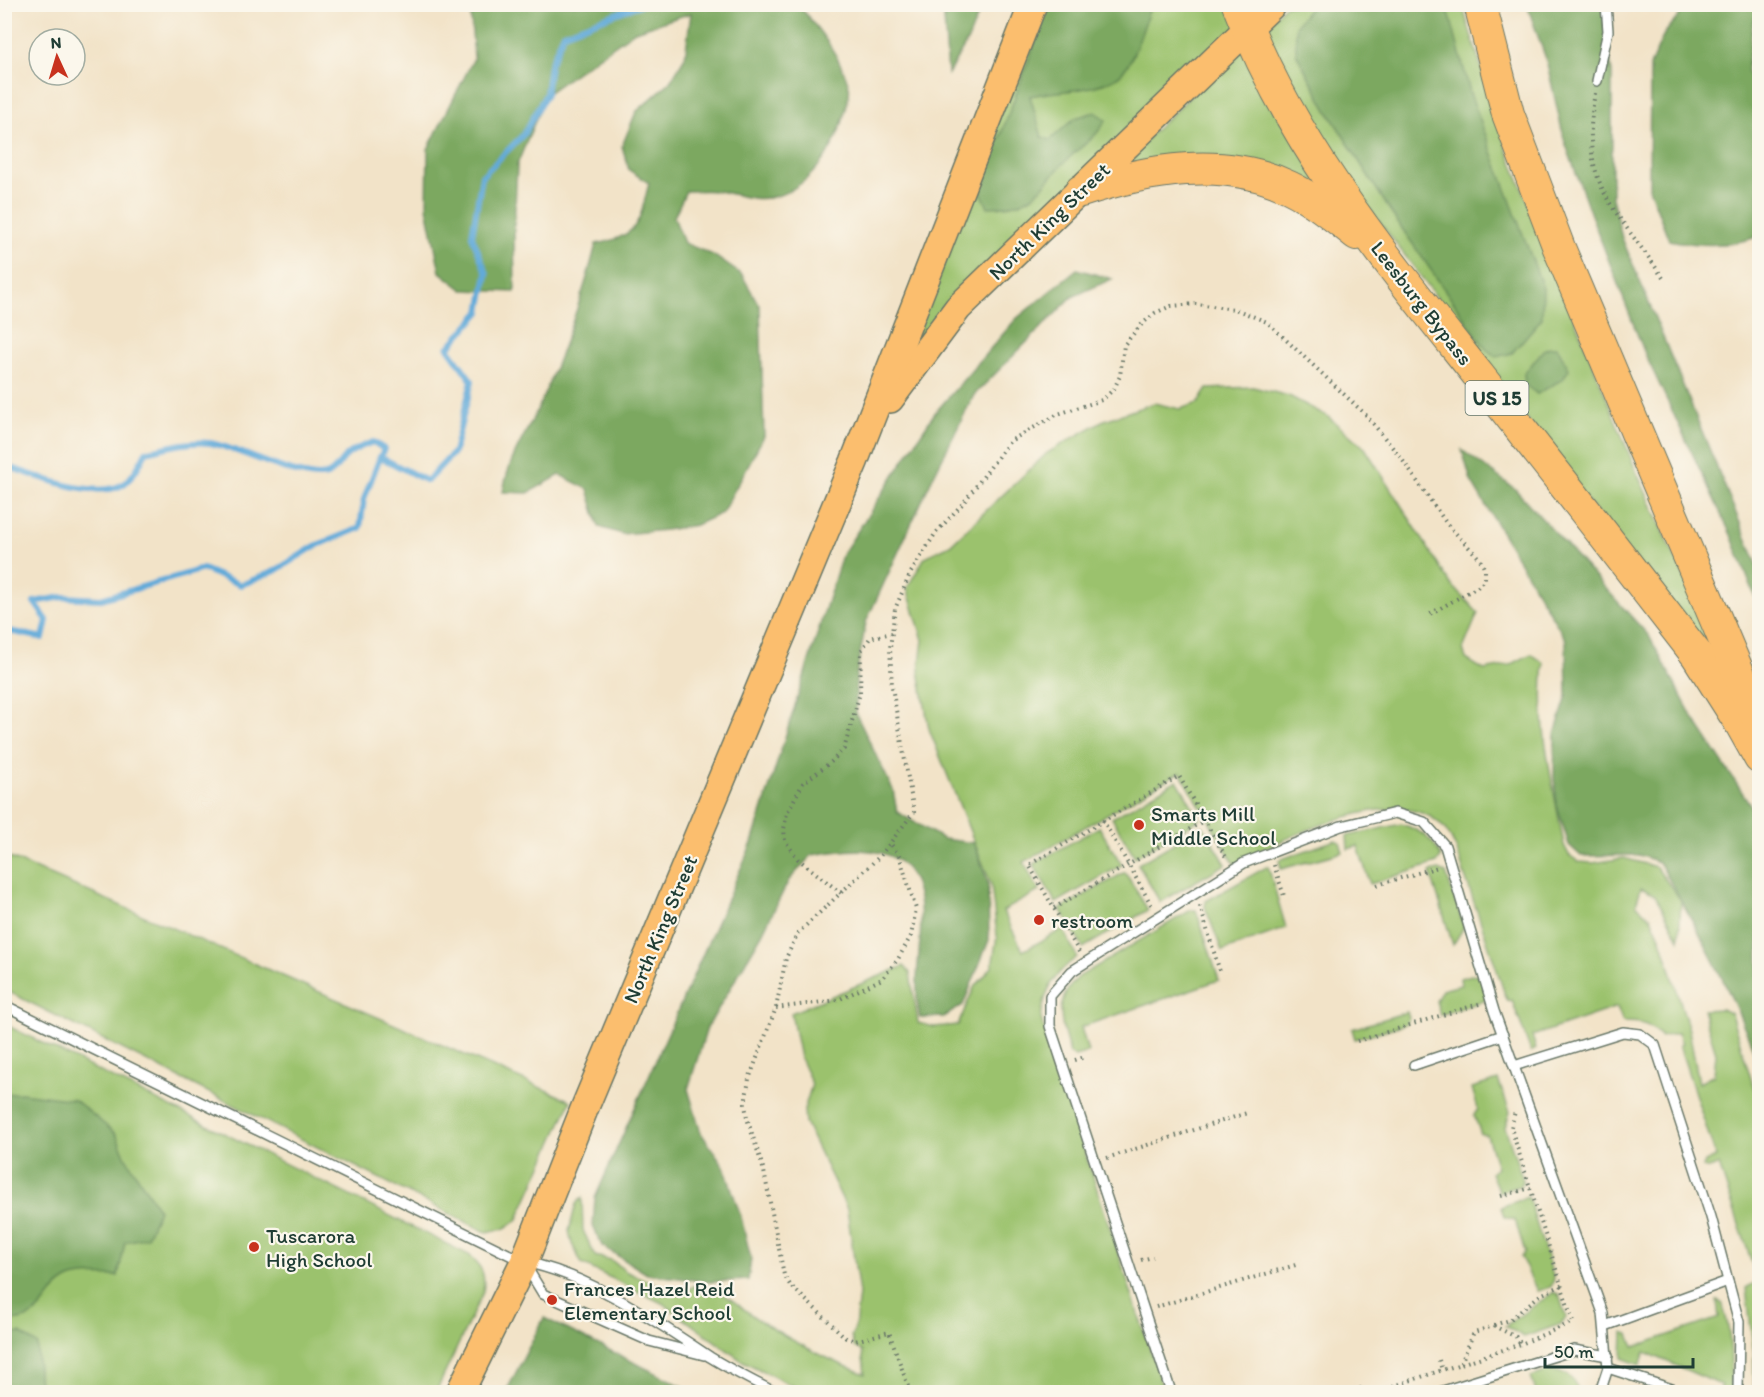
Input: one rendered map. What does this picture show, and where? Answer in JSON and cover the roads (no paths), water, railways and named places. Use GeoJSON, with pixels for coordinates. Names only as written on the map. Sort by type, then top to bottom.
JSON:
{"type":"FeatureCollection","features":[{"type":"Feature","properties":{"kind":"highway"},"geometry":{"type":"LineString","coordinates":[[1480,4],[1508,114],[1559,248],[1760,724]]}},
{"type":"Feature","properties":{"kind":"highway","name":"Leesburg Bypass"},"geometry":{"type":"LineString","coordinates":[[1243,17],[1275,91],[1313,154],[1382,253],[1697,655],[1760,758]]}},
{"type":"Feature","properties":{"kind":"highway"},"geometry":{"type":"LineString","coordinates":[[1081,190],[1124,177],[1160,171],[1184,168],[1232,171],[1288,186],[1320,205],[1382,253]]}},
{"type":"Feature","properties":{"kind":"main road","name":"North King Street"},"geometry":{"type":"LineString","coordinates":[[460,1392],[524,1262],[585,1107],[854,462],[1033,4]]}},
{"type":"Feature","properties":{"kind":"main road","name":"North King Street"},"geometry":{"type":"LineString","coordinates":[[854,462],[887,403],[939,330],[958,308],[1081,190],[1243,17],[1273,4]]}},
{"type":"Feature","properties":{"kind":"lane"},"geometry":{"type":"LineString","coordinates":[[1597,81],[1608,31],[1606,4]]}},
{"type":"Feature","properties":{"kind":"lane"},"geometry":{"type":"LineString","coordinates":[[1171,1392],[1050,1026],[1050,996],[1072,971],[1234,870],[1270,853],[1341,826],[1395,813],[1424,822],[1445,846],[1491,1001],[1603,1313],[1608,1368],[1600,1392]]}},
{"type":"Feature","properties":{"kind":"lane"},"geometry":{"type":"LineString","coordinates":[[4,1005],[524,1262],[551,1267],[659,1322],[712,1358],[774,1392]]}},
{"type":"Feature","properties":{"kind":"lane"},"geometry":{"type":"LineString","coordinates":[[1514,1066],[1623,1032],[1640,1034],[1654,1045],[1663,1066],[1739,1322],[1738,1392]]}},
{"type":"Feature","properties":{"kind":"lane"},"geometry":{"type":"LineString","coordinates":[[1414,1065],[1503,1035]]}},
{"type":"Feature","properties":{"kind":"lane"},"geometry":{"type":"LineString","coordinates":[[524,1262],[543,1294],[649,1341],[712,1358]]}},
{"type":"Feature","properties":{"kind":"lane"},"geometry":{"type":"LineString","coordinates":[[1605,1326],[1728,1281]]}},
{"type":"Feature","properties":{"kind":"lane"},"geometry":{"type":"LineString","coordinates":[[1440,1392],[1574,1350],[1608,1356]]}},
{"type":"Feature","properties":{"kind":"lane"},"geometry":{"type":"LineString","coordinates":[[1608,1368],[1681,1392]]}},
{"type":"Feature","properties":{"kind":"waterway"},"geometry":{"type":"LineString","coordinates":[[4,630],[43,638],[47,620],[34,602],[63,597],[101,599],[203,569],[241,585],[275,571],[315,546],[360,528],[364,499],[380,457],[427,481],[454,452],[472,381],[448,348],[480,312],[487,274],[472,236],[482,176],[524,134],[546,94],[550,65],[564,33],[642,4]]}},
{"type":"Feature","properties":{"kind":"waterway"},"geometry":{"type":"LineString","coordinates":[[4,465],[66,485],[99,490],[114,488],[129,480],[146,452],[186,444],[210,443],[289,470],[319,476],[331,473],[348,454],[373,442],[384,449],[380,457]]}},
{"type":"Feature","properties":{"kind":"place","name":"Smarts Mill Middle School"},"geometry":{"type":"Point","coordinates":[1139,825]}},
{"type":"Feature","properties":{"kind":"place","name":"restroom"},"geometry":{"type":"Point","coordinates":[1039,920]}},
{"type":"Feature","properties":{"kind":"place","name":"Tuscarora High School"},"geometry":{"type":"Point","coordinates":[254,1247]}},
{"type":"Feature","properties":{"kind":"place","name":"Frances Hazel Reid Elementary School"},"geometry":{"type":"Point","coordinates":[552,1300]}}]}
